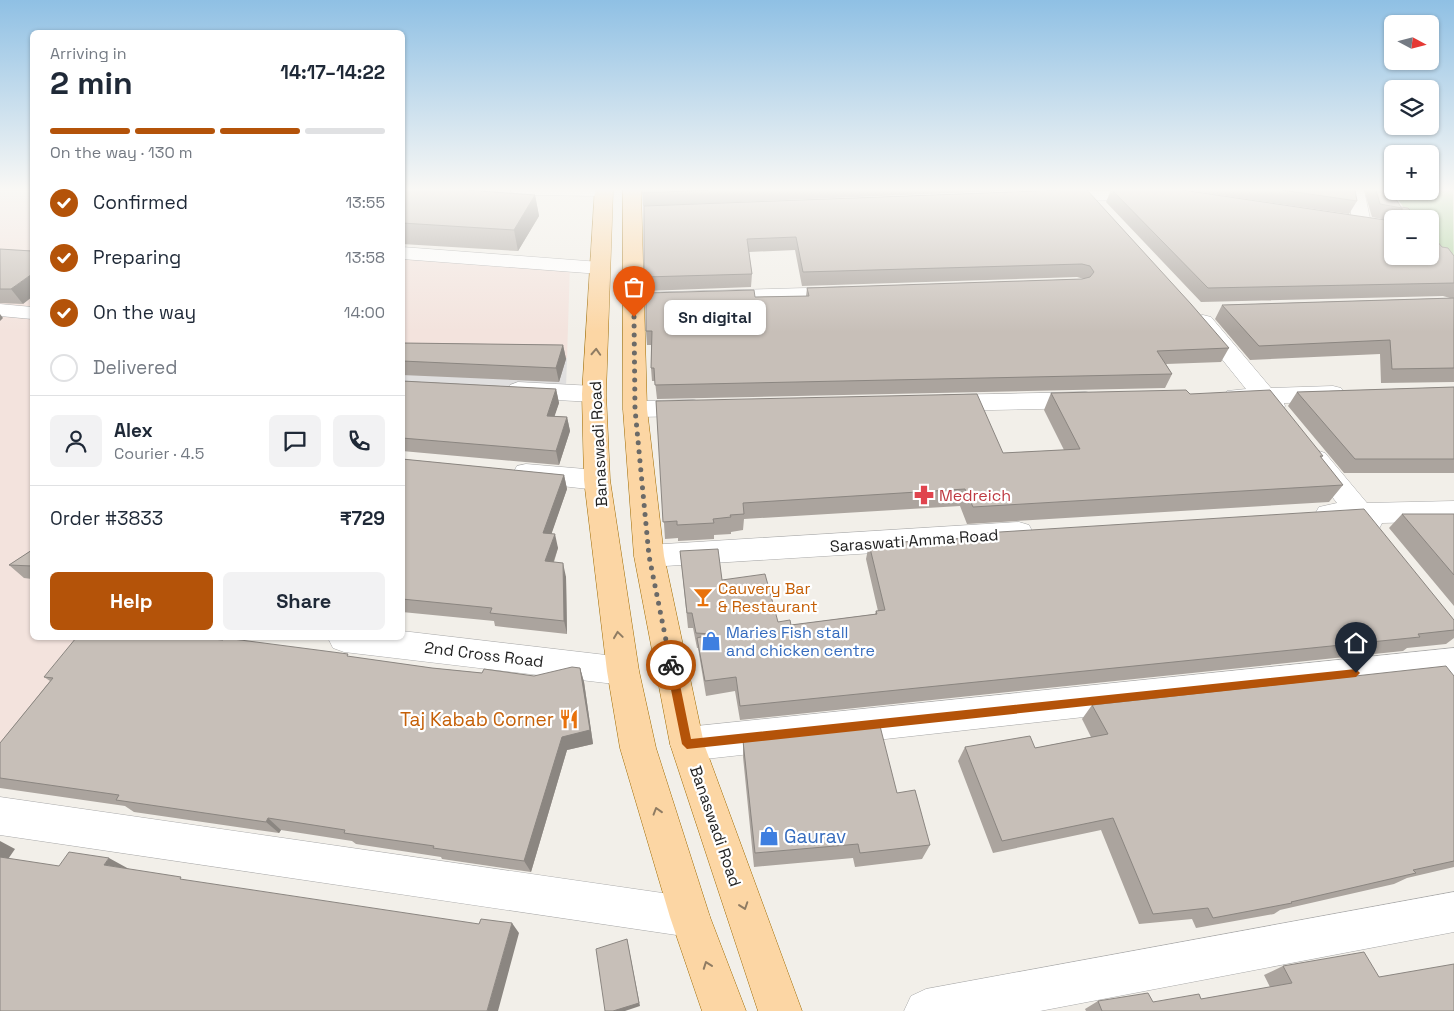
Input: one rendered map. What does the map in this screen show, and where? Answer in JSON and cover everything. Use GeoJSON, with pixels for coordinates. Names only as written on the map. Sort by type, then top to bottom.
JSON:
{"type":"FeatureCollection","features":[{"type":"Feature","properties":{"kind":"main road","name":"Banaswadi Road"},"geometry":{"type":"LineString","coordinates":[[605,237],[600,268],[594,394],[597,480],[623,671],[638,748],[690,917],[724,1011]]}},
{"type":"Feature","properties":{"kind":"main road","name":"Banaswadi Road"},"geometry":{"type":"LineString","coordinates":[[632,237],[635,409],[649,556],[687,744],[780,1011]]}},
{"type":"Feature","properties":{"kind":"street"},"geometry":{"type":"LineString","coordinates":[[405,254],[600,268]]}},
{"type":"Feature","properties":{"kind":"street"},"geometry":{"type":"LineString","coordinates":[[633,299],[860,292]]}},
{"type":"Feature","properties":{"kind":"street"},"geometry":{"type":"LineString","coordinates":[[1224,310],[1190,307],[1383,542]]}},
{"type":"Feature","properties":{"kind":"street"},"geometry":{"type":"LineString","coordinates":[[0,310],[30,313]]}},
{"type":"Feature","properties":{"kind":"street"},"geometry":{"type":"LineString","coordinates":[[498,389],[594,394]]}},
{"type":"Feature","properties":{"kind":"street"},"geometry":{"type":"LineString","coordinates":[[1216,397],[1354,394]]}},
{"type":"Feature","properties":{"kind":"street"},"geometry":{"type":"LineString","coordinates":[[920,403],[1108,399]]}},
{"type":"Feature","properties":{"kind":"street"},"geometry":{"type":"LineString","coordinates":[[635,409],[714,407]]}},
{"type":"Feature","properties":{"kind":"street"},"geometry":{"type":"LineString","coordinates":[[500,471],[597,480]]}},
{"type":"Feature","properties":{"kind":"street"},"geometry":{"type":"LineString","coordinates":[[1300,516],[1359,512],[1454,511]]}},
{"type":"Feature","properties":{"kind":"street","name":"Saraswati Amma Road"},"geometry":{"type":"LineString","coordinates":[[649,556],[1043,532]]}},
{"type":"Feature","properties":{"kind":"street","name":"2nd Cross Road"},"geometry":{"type":"LineString","coordinates":[[361,640],[623,671]]}},
{"type":"Feature","properties":{"kind":"street"},"geometry":{"type":"LineString","coordinates":[[687,744],[1454,662]]}},
{"type":"Feature","properties":{"kind":"street"},"geometry":{"type":"LineString","coordinates":[[0,816],[690,917]]}},
{"type":"Feature","properties":{"kind":"street"},"geometry":{"type":"LineString","coordinates":[[926,1011],[1454,912]]}},
{"type":"Feature","properties":{"kind":"shaded area"},"geometry":{"type":"Polygon","coordinates":[[[0,237],[30,237],[30,640],[95,640],[0,750],[0,237]]]}},
{"type":"Feature","properties":{"kind":"shaded area"},"geometry":{"type":"Polygon","coordinates":[[[405,251],[570,264],[567,358],[405,355],[405,251]]]}},
{"type":"Feature","properties":{"kind":"shaded area"},"geometry":{"type":"Polygon","coordinates":[[[405,355],[567,358],[566,388],[405,382],[405,355]]]}},
{"type":"Feature","properties":{"kind":"green space"},"geometry":{"type":"Polygon","coordinates":[[[1439,237],[1454,237],[1454,278],[1439,259],[1439,237]]]}},
{"type":"Feature","properties":{"kind":"building"},"geometry":{"type":"Polygon","coordinates":[[[644,237],[792,237],[747,239],[752,274],[644,277],[644,237]]]}},
{"type":"Feature","properties":{"kind":"building"},"geometry":{"type":"Polygon","coordinates":[[[796,237],[1130,237],[1229,348],[1157,351],[1172,374],[655,385],[654,368],[651,368],[652,331],[646,331],[646,293],[754,290],[755,297],[809,296],[807,288],[1082,279],[1090,277],[1094,272],[1090,266],[1082,264],[803,272],[796,237]]]}},
{"type":"Feature","properties":{"kind":"building"},"geometry":{"type":"Polygon","coordinates":[[[1158,237],[1384,237],[1384,265],[1439,265],[1439,244],[1442,247],[1448,248],[1454,256],[1454,283],[1208,288],[1158,237]]]}},
{"type":"Feature","properties":{"kind":"building"},"geometry":{"type":"Polygon","coordinates":[[[0,249],[30,251],[30,275],[11,289],[0,289],[0,249]]]}},
{"type":"Feature","properties":{"kind":"building"},"geometry":{"type":"Polygon","coordinates":[[[1454,298],[1454,368],[1392,369],[1390,340],[1259,346],[1222,305],[1454,298]]]}},
{"type":"Feature","properties":{"kind":"building"},"geometry":{"type":"Polygon","coordinates":[[[405,343],[563,345],[556,368],[405,361],[405,343]]]}},
{"type":"Feature","properties":{"kind":"building"},"geometry":{"type":"Polygon","coordinates":[[[405,381],[556,389],[547,416],[567,417],[556,451],[405,438],[405,381]]]}},
{"type":"Feature","properties":{"kind":"building"},"geometry":{"type":"Polygon","coordinates":[[[1454,387],[1454,459],[1355,459],[1297,392],[1454,387]]]}},
{"type":"Feature","properties":{"kind":"building"},"geometry":{"type":"Polygon","coordinates":[[[1186,390],[1190,394],[1270,390],[1323,456],[1320,456],[1343,485],[973,507],[965,489],[743,503],[744,514],[713,519],[714,523],[677,525],[677,521],[663,522],[656,401],[977,394],[1003,453],[1080,449],[1051,393],[1186,390]]]}},
{"type":"Feature","properties":{"kind":"building"},"geometry":{"type":"Polygon","coordinates":[[[405,459],[564,475],[543,533],[555,534],[545,561],[563,563],[564,621],[490,613],[492,608],[405,599],[405,459]]]}},
{"type":"Feature","properties":{"kind":"building"},"geometry":{"type":"Polygon","coordinates":[[[1364,509],[1454,620],[1454,630],[1418,634],[1420,637],[740,706],[736,677],[705,681],[697,638],[712,634],[696,633],[692,613],[687,613],[680,551],[718,549],[722,580],[765,574],[778,622],[790,620],[791,625],[877,614],[876,611],[885,610],[869,544],[986,537],[984,533],[1364,509]]]}},
{"type":"Feature","properties":{"kind":"building"},"geometry":{"type":"Polygon","coordinates":[[[1402,514],[1454,514],[1454,575],[1402,514]]]}},
{"type":"Feature","properties":{"kind":"building"},"geometry":{"type":"Polygon","coordinates":[[[30,551],[30,566],[9,565],[30,551]]]}},
{"type":"Feature","properties":{"kind":"building"},"geometry":{"type":"Polygon","coordinates":[[[74,640],[240,640],[348,654],[347,656],[432,668],[482,673],[484,669],[534,676],[572,667],[580,668],[590,730],[562,737],[524,861],[433,848],[434,846],[344,833],[345,830],[268,818],[266,822],[116,800],[119,795],[0,778],[0,743],[53,678],[44,677],[74,640]]]}},
{"type":"Feature","properties":{"kind":"building"},"geometry":{"type":"Polygon","coordinates":[[[1446,666],[1454,676],[1454,861],[1413,870],[1416,873],[1292,903],[1213,918],[1208,908],[1153,914],[1113,818],[1002,841],[965,747],[1030,736],[1035,748],[1108,734],[1092,705],[1446,666]]]}},
{"type":"Feature","properties":{"kind":"building"},"geometry":{"type":"Polygon","coordinates":[[[880,726],[897,793],[915,790],[930,845],[860,853],[858,844],[755,853],[743,741],[880,726]]]}},
{"type":"Feature","properties":{"kind":"building"},"geometry":{"type":"Polygon","coordinates":[[[69,852],[109,858],[104,865],[181,877],[180,879],[479,924],[481,919],[512,923],[487,1011],[0,1011],[0,857],[59,866],[69,852]]]}},
{"type":"Feature","properties":{"kind":"building"},"geometry":{"type":"Polygon","coordinates":[[[627,939],[639,1003],[613,1011],[605,1011],[596,949],[627,939]]]}},
{"type":"Feature","properties":{"kind":"building"},"geometry":{"type":"Polygon","coordinates":[[[1364,952],[1379,977],[1454,964],[1454,1011],[1102,1011],[1098,1001],[1148,993],[1153,1002],[1199,994],[1201,999],[1292,983],[1283,966],[1364,952]]]}},
{"type":"Feature","properties":{"kind":"way so far"},"geometry":{"type":"LineString","coordinates":[[634,317],[635,409],[649,556],[671,665]]}},
{"type":"Feature","properties":{"kind":"place","name":"Sn digital"},"geometry":{"type":"Point","coordinates":[634,317]}},
{"type":"Feature","properties":{"kind":"place","name":"Medreich"},"geometry":{"type":"Point","coordinates":[924,495]}},
{"type":"Feature","properties":{"kind":"place","name":"Cauvery Bar & Restaurant"},"geometry":{"type":"Point","coordinates":[703,597]}},
{"type":"Feature","properties":{"kind":"place","name":"Maries Fish stall and chicken centre"},"geometry":{"type":"Point","coordinates":[711,641]}},
{"type":"Feature","properties":{"kind":"place","name":"Taj Kabab Corner"},"geometry":{"type":"Point","coordinates":[569,719]}},
{"type":"Feature","properties":{"kind":"place","name":"Gaurav"},"geometry":{"type":"Point","coordinates":[769,836]}},
{"type":"Feature","properties":{"kind":"route"},"geometry":{"type":"LineString","coordinates":[[671,665],[687,744],[1356,673]]}}]}
